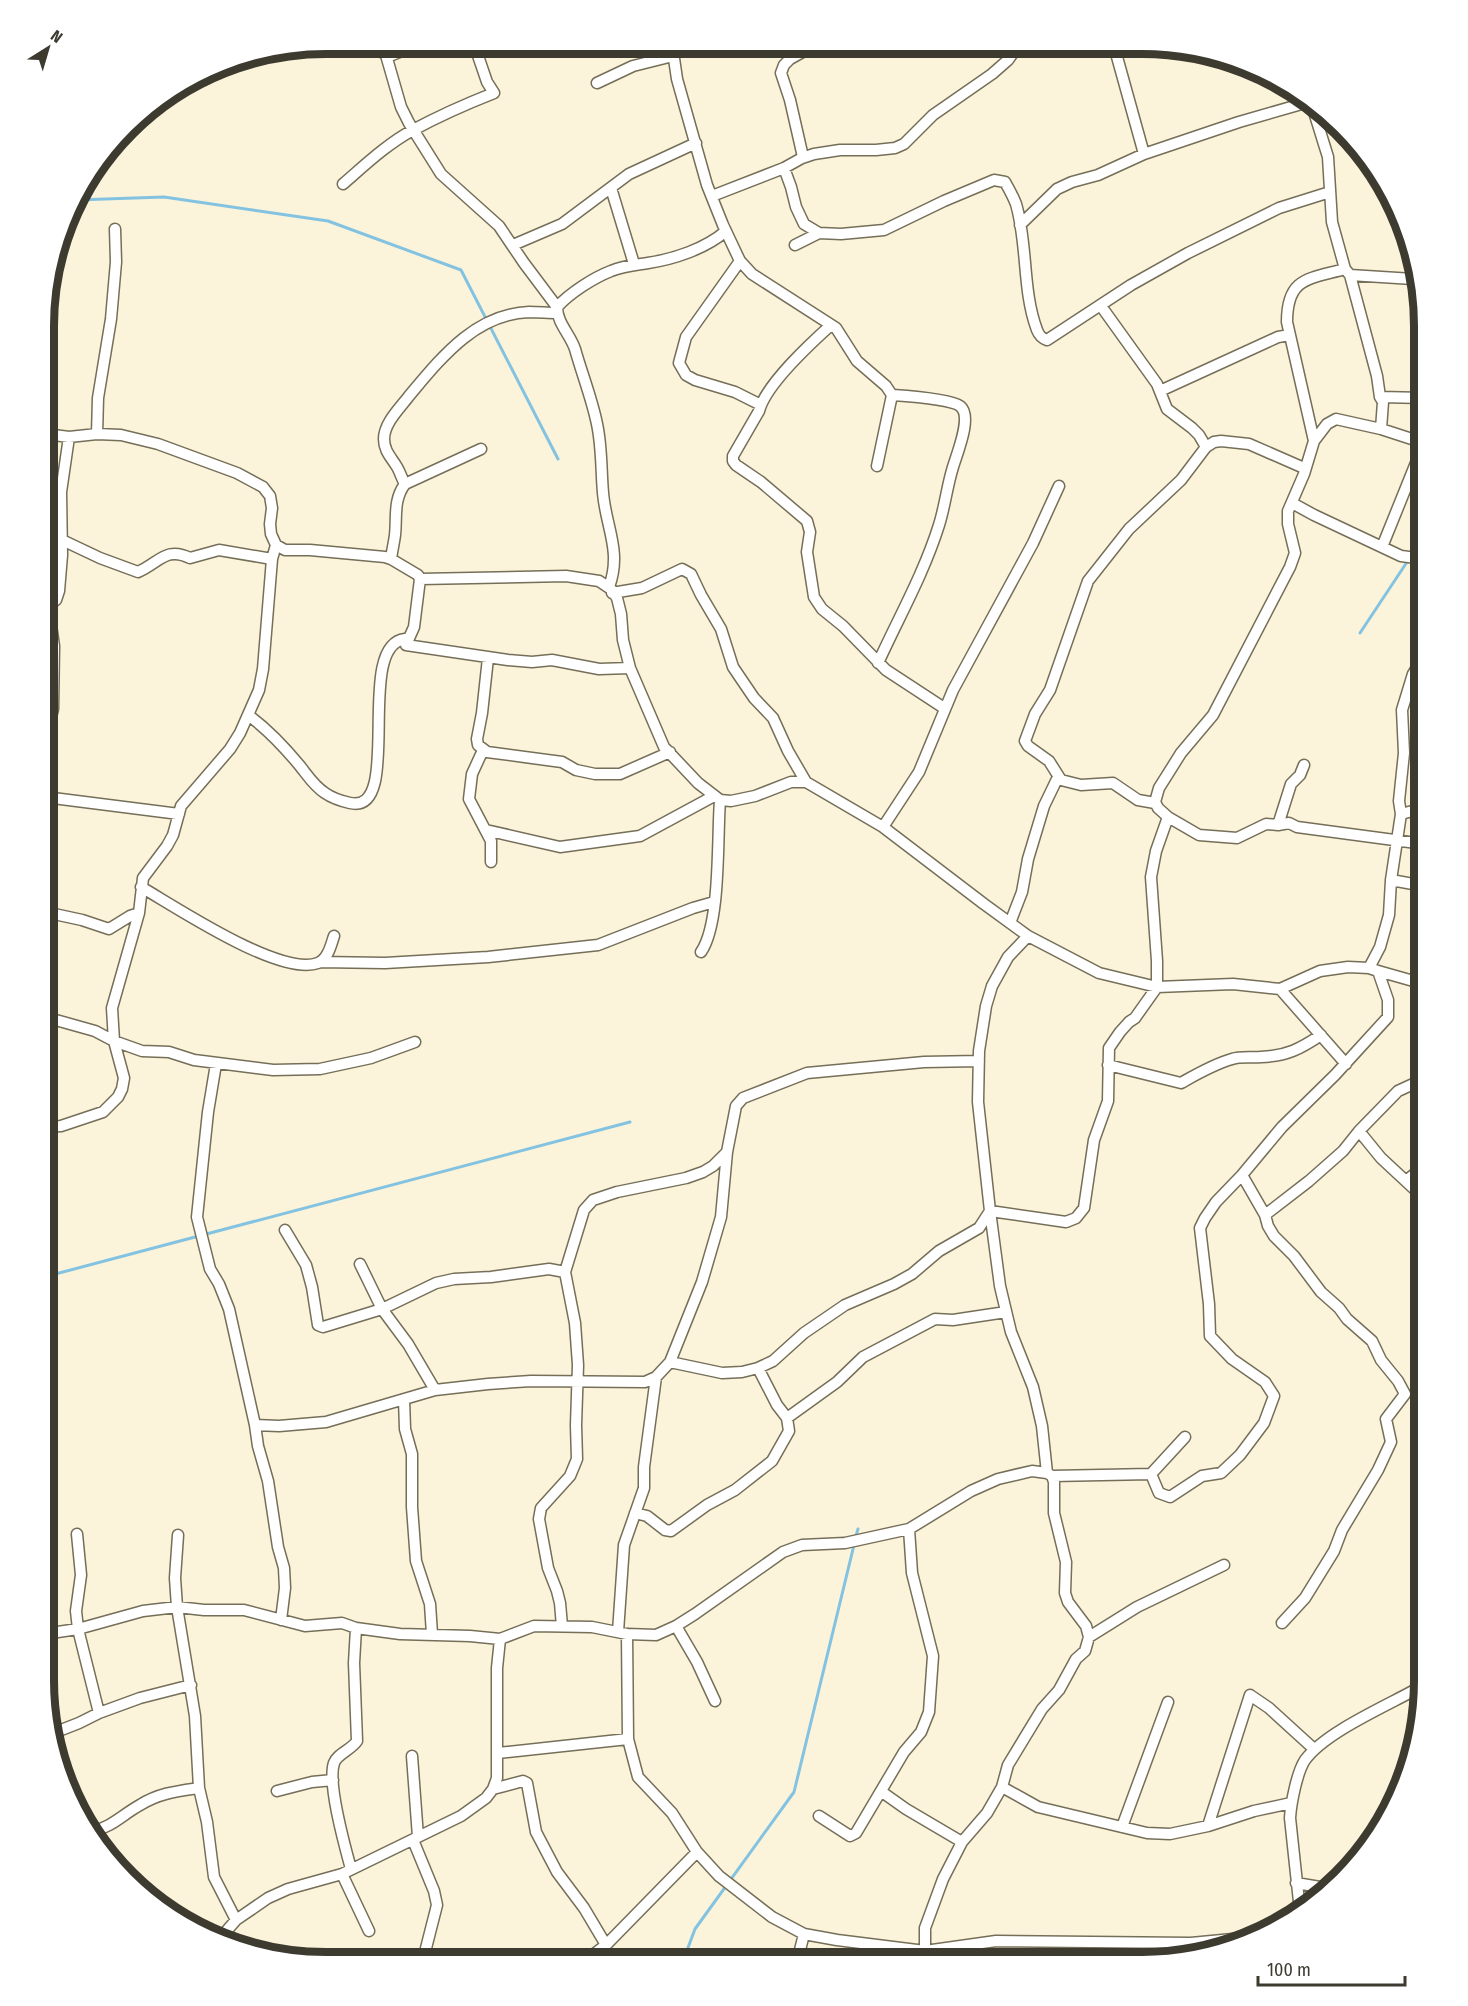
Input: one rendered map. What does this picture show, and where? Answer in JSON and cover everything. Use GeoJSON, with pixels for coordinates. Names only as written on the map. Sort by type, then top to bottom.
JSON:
{"type":"FeatureCollection","features":[{"type":"Feature","properties":{"kind":"street"},"geometry":{"type":"LineString","coordinates":[[394,54],[386,55],[401,107],[413,130],[441,174],[499,226],[557,310],[572,341],[597,423],[603,494],[613,543],[615,568],[610,590]]}},
{"type":"Feature","properties":{"kind":"street"},"geometry":{"type":"LineString","coordinates":[[343,184],[369,161],[413,130],[494,93],[487,82],[477,54]]}},
{"type":"Feature","properties":{"kind":"street"},"geometry":{"type":"LineString","coordinates":[[597,83],[663,54]]}},
{"type":"Feature","properties":{"kind":"street"},"geometry":{"type":"LineString","coordinates":[[674,54],[677,79],[707,185],[740,261],[752,274],[836,328],[857,361],[886,386],[892,395],[877,466]]}},
{"type":"Feature","properties":{"kind":"street"},"geometry":{"type":"LineString","coordinates":[[799,54],[784,65],[781,73],[790,100],[803,157]]}},
{"type":"Feature","properties":{"kind":"street"},"geometry":{"type":"LineString","coordinates":[[712,196],[784,168],[803,157],[840,150],[895,148],[904,144],[933,115],[992,74],[1012,54]]}},
{"type":"Feature","properties":{"kind":"street"},"geometry":{"type":"LineString","coordinates":[[1116,54],[1144,154]]}},
{"type":"Feature","properties":{"kind":"street"},"geometry":{"type":"LineString","coordinates":[[1020,225],[1057,189],[1072,182],[1098,175],[1144,154],[1300,104]]}},
{"type":"Feature","properties":{"kind":"street"},"geometry":{"type":"LineString","coordinates":[[1316,117],[1328,157],[1332,222],[1377,376],[1383,407],[1381,429]]}},
{"type":"Feature","properties":{"kind":"street"},"geometry":{"type":"LineString","coordinates":[[513,245],[562,224],[629,174],[696,143]]}},
{"type":"Feature","properties":{"kind":"street"},"geometry":{"type":"LineString","coordinates":[[784,168],[796,207],[804,224],[819,233],[841,234],[884,230],[994,180],[1005,182],[1016,204],[1028,290],[1037,330],[1041,338],[1047,340],[1162,267],[1279,208],[1330,192]]}},
{"type":"Feature","properties":{"kind":"street"},"geometry":{"type":"LineString","coordinates":[[611,188],[634,264]]}},
{"type":"Feature","properties":{"kind":"street"},"geometry":{"type":"LineString","coordinates":[[97,434],[98,398],[111,319],[116,262],[116,229]]}},
{"type":"Feature","properties":{"kind":"street"},"geometry":{"type":"LineString","coordinates":[[557,310],[562,301],[599,276],[634,264],[673,258],[726,231]]}},
{"type":"Feature","properties":{"kind":"street"},"geometry":{"type":"LineString","coordinates":[[795,245],[819,233]]}},
{"type":"Feature","properties":{"kind":"street"},"geometry":{"type":"LineString","coordinates":[[740,261],[686,337],[679,363],[686,375],[695,380],[735,392],[760,405]]}},
{"type":"Feature","properties":{"kind":"street"},"geometry":{"type":"LineString","coordinates":[[1314,441],[1287,322],[1287,306],[1293,291],[1301,281],[1347,272],[1410,279]]}},
{"type":"Feature","properties":{"kind":"street"},"geometry":{"type":"LineString","coordinates":[[1101,306],[1160,391],[1167,409],[1192,428],[1206,447]]}},
{"type":"Feature","properties":{"kind":"street"},"geometry":{"type":"LineString","coordinates":[[405,484],[386,452],[384,432],[395,414],[437,362],[471,332],[488,322],[503,316],[557,310]]}},
{"type":"Feature","properties":{"kind":"street"},"geometry":{"type":"LineString","coordinates":[[831,325],[806,347],[780,377],[760,405],[733,460],[735,465],[761,482],[807,521],[810,532],[807,552],[814,597],[822,609],[843,626],[878,663],[944,708]]}},
{"type":"Feature","properties":{"kind":"street"},"geometry":{"type":"LineString","coordinates":[[1160,391],[1278,337],[1290,335]]}},
{"type":"Feature","properties":{"kind":"street"},"geometry":{"type":"LineString","coordinates":[[878,663],[919,578],[940,523],[964,428],[965,414],[960,406],[954,404],[892,395]]}},
{"type":"Feature","properties":{"kind":"street"},"geometry":{"type":"LineString","coordinates":[[1380,397],[1414,398]]}},
{"type":"Feature","properties":{"kind":"street"},"geometry":{"type":"LineString","coordinates":[[1414,439],[1336,419],[1327,424],[1314,441],[1304,474],[1288,511],[1288,524],[1295,553],[1290,567],[1214,715],[1181,753],[1159,788],[1155,803],[1168,817],[1199,835],[1237,838],[1266,824],[1288,823],[1297,827],[1414,843]]}},
{"type":"Feature","properties":{"kind":"street"},"geometry":{"type":"LineString","coordinates":[[54,435],[69,437],[97,434],[121,435],[158,444],[237,473],[263,487],[270,496],[271,534],[276,545],[285,550],[310,550],[391,559],[418,575],[420,579],[418,608],[414,627],[406,645]]}},
{"type":"Feature","properties":{"kind":"street"},"geometry":{"type":"LineString","coordinates":[[54,601],[59,591],[62,540],[61,492],[69,437]]}},
{"type":"Feature","properties":{"kind":"street"},"geometry":{"type":"LineString","coordinates":[[1155,803],[1138,800],[1113,783],[1081,785],[1061,780],[1049,761],[1028,746],[1025,741],[1035,714],[1050,690],[1088,581],[1129,529],[1181,480],[1206,447],[1214,442],[1249,444],[1304,468]]}},
{"type":"Feature","properties":{"kind":"street"},"geometry":{"type":"LineString","coordinates":[[391,559],[395,533],[394,514],[400,490],[405,484],[481,449]]}},
{"type":"Feature","properties":{"kind":"street"},"geometry":{"type":"LineString","coordinates":[[1382,547],[1414,468]]}},
{"type":"Feature","properties":{"kind":"street"},"geometry":{"type":"LineString","coordinates":[[883,827],[919,772],[944,708],[1033,543],[1059,486]]}},
{"type":"Feature","properties":{"kind":"street"},"geometry":{"type":"LineString","coordinates":[[54,494],[61,492]]}},
{"type":"Feature","properties":{"kind":"street"},"geometry":{"type":"LineString","coordinates":[[1292,503],[1401,556],[1414,558]]}},
{"type":"Feature","properties":{"kind":"street"},"geometry":{"type":"LineString","coordinates":[[62,540],[100,558],[138,572],[169,553],[180,553],[190,558],[219,550],[272,559]]}},
{"type":"Feature","properties":{"kind":"street"},"geometry":{"type":"LineString","coordinates":[[54,1126],[103,1112],[118,1097],[124,1078],[114,1041],[112,1008],[139,913],[143,878],[173,835],[181,806],[230,748],[259,690],[263,669],[272,559],[276,545]]}},
{"type":"Feature","properties":{"kind":"street"},"geometry":{"type":"LineString","coordinates":[[610,590],[642,588],[682,569],[692,574],[701,595],[721,629],[733,667],[754,698],[773,718],[788,752],[806,782],[883,827],[1028,936],[1099,973],[1157,987],[1233,984],[1280,989],[1320,971],[1348,967],[1373,970],[1414,981]]}},
{"type":"Feature","properties":{"kind":"street"},"geometry":{"type":"LineString","coordinates":[[420,579],[566,576],[599,581],[616,598],[630,668],[664,747],[698,783],[717,798],[731,801],[755,796],[791,782],[806,782]]}},
{"type":"Feature","properties":{"kind":"street"},"geometry":{"type":"LineString","coordinates":[[248,715],[259,722],[315,785],[327,795],[356,805],[362,803],[371,792],[377,772],[381,678],[384,661],[398,640],[405,639],[406,645]]}},
{"type":"Feature","properties":{"kind":"street"},"geometry":{"type":"LineString","coordinates":[[406,645],[488,658],[532,662],[552,660],[599,669],[630,668]]}},
{"type":"Feature","properties":{"kind":"street"},"geometry":{"type":"LineString","coordinates":[[488,658],[477,739],[478,745],[483,750],[495,754],[562,762],[576,770],[595,774],[620,774],[670,752]]}},
{"type":"Feature","properties":{"kind":"street"},"geometry":{"type":"LineString","coordinates":[[1151,1474],[1159,1493],[1170,1497],[1202,1476],[1221,1473],[1240,1455],[1264,1423],[1272,1404],[1274,1396],[1265,1382],[1232,1359],[1210,1336],[1209,1304],[1200,1228],[1216,1202],[1242,1176],[1281,1127],[1346,1064],[1388,1017],[1388,1000],[1373,970],[1389,915],[1391,880],[1401,814],[1399,801],[1404,753],[1402,710],[1414,672]]}},
{"type":"Feature","properties":{"kind":"street"},"geometry":{"type":"LineString","coordinates":[[483,750],[472,774],[469,799],[491,841],[491,862]]}},
{"type":"Feature","properties":{"kind":"street"},"geometry":{"type":"LineString","coordinates":[[1278,825],[1291,784],[1300,775],[1304,765]]}},
{"type":"Feature","properties":{"kind":"street"},"geometry":{"type":"LineString","coordinates":[[1010,923],[1022,892],[1028,859],[1044,806],[1058,777]]}},
{"type":"Feature","properties":{"kind":"street"},"geometry":{"type":"LineString","coordinates":[[54,798],[179,814]]}},
{"type":"Feature","properties":{"kind":"street"},"geometry":{"type":"LineString","coordinates":[[486,830],[560,847],[640,836],[717,798]]}},
{"type":"Feature","properties":{"kind":"street"},"geometry":{"type":"LineString","coordinates":[[701,952],[709,938],[714,902],[717,798]]}},
{"type":"Feature","properties":{"kind":"street"},"geometry":{"type":"LineString","coordinates":[[1401,814],[1414,811]]}},
{"type":"Feature","properties":{"kind":"street"},"geometry":{"type":"LineString","coordinates":[[990,1211],[1066,1222],[1076,1218],[1084,1208],[1094,1140],[1108,1101],[1109,1048],[1120,1032],[1135,1018],[1157,987],[1158,961],[1151,877],[1156,851],[1168,817]]}},
{"type":"Feature","properties":{"kind":"street"},"geometry":{"type":"LineString","coordinates":[[1391,880],[1414,884]]}},
{"type":"Feature","properties":{"kind":"street"},"geometry":{"type":"LineString","coordinates":[[141,887],[219,933],[260,952],[305,965],[320,962],[385,963],[488,957],[598,945],[714,902]]}},
{"type":"Feature","properties":{"kind":"street"},"geometry":{"type":"LineString","coordinates":[[54,914],[110,929],[139,913]]}},
{"type":"Feature","properties":{"kind":"street"},"geometry":{"type":"LineString","coordinates":[[320,962],[327,956],[334,936]]}},
{"type":"Feature","properties":{"kind":"street"},"geometry":{"type":"LineString","coordinates":[[924,1952],[928,1916],[962,1842],[987,1813],[1002,1787],[1008,1765],[1042,1709],[1059,1690],[1076,1659],[1084,1651],[1089,1638],[1086,1626],[1068,1602],[1065,1593],[1066,1562],[1054,1513],[1054,1482],[1049,1474],[1033,1387],[1011,1332],[1000,1286],[978,1102],[979,1061],[986,1006],[992,986],[1008,957],[1028,936]]}},
{"type":"Feature","properties":{"kind":"street"},"geometry":{"type":"LineString","coordinates":[[1280,989],[1346,1064]]}},
{"type":"Feature","properties":{"kind":"street"},"geometry":{"type":"LineString","coordinates":[[54,1020],[94,1031],[142,1051],[169,1052],[216,1064],[273,1070],[320,1069],[371,1058],[415,1042]]}},
{"type":"Feature","properties":{"kind":"street"},"geometry":{"type":"LineString","coordinates":[[1108,1065],[1181,1083],[1202,1071],[1234,1058],[1290,1053],[1321,1035]]}},
{"type":"Feature","properties":{"kind":"street"},"geometry":{"type":"LineString","coordinates":[[255,1425],[279,1426],[326,1422],[435,1390],[531,1381],[645,1382],[656,1377],[670,1362],[702,1282],[722,1217],[727,1152],[736,1106],[743,1098],[807,1073],[924,1062],[979,1061]]}},
{"type":"Feature","properties":{"kind":"street"},"geometry":{"type":"LineString","coordinates":[[216,1064],[208,1112],[197,1217],[210,1269],[219,1284],[228,1309],[258,1446],[268,1481],[278,1547],[284,1568],[285,1588],[281,1620]]}},
{"type":"Feature","properties":{"kind":"street"},"geometry":{"type":"LineString","coordinates":[[1265,1215],[1309,1182],[1343,1150],[1398,1091],[1414,1084]]}},
{"type":"Feature","properties":{"kind":"street"},"geometry":{"type":"LineString","coordinates":[[1359,1131],[1382,1158],[1414,1189]]}},
{"type":"Feature","properties":{"kind":"street"},"geometry":{"type":"LineString","coordinates":[[562,1626],[560,1603],[548,1568],[539,1520],[541,1508],[570,1476],[577,1459],[579,1365],[575,1323],[565,1272],[584,1210],[592,1200],[617,1192],[686,1178],[703,1172],[721,1160],[727,1152]]}},
{"type":"Feature","properties":{"kind":"street"},"geometry":{"type":"LineString","coordinates":[[1406,1181],[1414,1174]]}},
{"type":"Feature","properties":{"kind":"street"},"geometry":{"type":"LineString","coordinates":[[1242,1176],[1265,1215],[1274,1236],[1294,1256],[1321,1292],[1372,1341],[1381,1360],[1405,1394],[1386,1419],[1391,1442],[1378,1470],[1342,1530],[1334,1551],[1305,1598],[1282,1623]]}},
{"type":"Feature","properties":{"kind":"street"},"geometry":{"type":"LineString","coordinates":[[670,1362],[722,1373],[742,1372],[773,1361],[804,1333],[845,1305],[912,1274],[939,1251],[979,1228],[990,1211]]}},
{"type":"Feature","properties":{"kind":"street"},"geometry":{"type":"LineString","coordinates":[[285,1230],[306,1265],[318,1326],[323,1327],[382,1309],[436,1283],[549,1269],[565,1272]]}},
{"type":"Feature","properties":{"kind":"street"},"geometry":{"type":"LineString","coordinates":[[360,1264],[382,1309],[408,1344],[435,1390]]}},
{"type":"Feature","properties":{"kind":"street"},"geometry":{"type":"LineString","coordinates":[[787,1418],[837,1382],[863,1357],[935,1318],[953,1320],[1006,1312]]}},
{"type":"Feature","properties":{"kind":"street"},"geometry":{"type":"LineString","coordinates":[[635,1513],[647,1516],[665,1530],[671,1531],[706,1505],[735,1490],[772,1461],[789,1431],[787,1418],[777,1405],[758,1368]]}},
{"type":"Feature","properties":{"kind":"street"},"geometry":{"type":"LineString","coordinates":[[656,1377],[644,1467],[644,1488],[624,1545],[622,1633],[628,1739],[638,1777],[672,1812],[697,1852],[719,1876],[772,1917],[804,1934],[902,1952]]}},
{"type":"Feature","properties":{"kind":"street"},"geometry":{"type":"LineString","coordinates":[[404,1399],[405,1429],[412,1454],[412,1507],[416,1561],[430,1604],[432,1634]]}},
{"type":"Feature","properties":{"kind":"street"},"geometry":{"type":"LineString","coordinates":[[54,1633],[78,1629],[143,1611],[177,1607],[244,1610],[305,1626],[342,1623],[356,1628],[399,1634],[500,1638],[534,1626],[562,1626],[592,1627],[622,1633],[656,1635],[676,1626],[730,1591],[783,1552],[802,1545],[845,1543],[909,1529],[971,1491],[998,1479],[1032,1471],[1049,1474],[1151,1474],[1185,1437]]}},
{"type":"Feature","properties":{"kind":"street"},"geometry":{"type":"LineString","coordinates":[[819,1816],[853,1836],[882,1792],[904,1752],[921,1732],[929,1712],[933,1656],[912,1573],[909,1529]]}},
{"type":"Feature","properties":{"kind":"street"},"geometry":{"type":"LineString","coordinates":[[77,1534],[81,1575],[76,1611],[78,1629],[99,1713]]}},
{"type":"Feature","properties":{"kind":"street"},"geometry":{"type":"LineString","coordinates":[[178,1535],[175,1578],[177,1607],[191,1685],[199,1788],[207,1822],[214,1877],[236,1920]]}},
{"type":"Feature","properties":{"kind":"street"},"geometry":{"type":"LineString","coordinates":[[1089,1638],[1137,1607],[1224,1565]]}},
{"type":"Feature","properties":{"kind":"street"},"geometry":{"type":"LineString","coordinates":[[676,1626],[697,1662],[715,1701]]}},
{"type":"Feature","properties":{"kind":"street"},"geometry":{"type":"LineString","coordinates":[[356,1628],[354,1664],[357,1741],[333,1764],[333,1780],[347,1871],[369,1931]]}},
{"type":"Feature","properties":{"kind":"street"},"geometry":{"type":"LineString","coordinates":[[226,1933],[236,1920],[268,1898],[288,1889],[347,1871],[460,1816],[486,1798],[497,1778],[497,1668],[500,1638]]}},
{"type":"Feature","properties":{"kind":"street"},"geometry":{"type":"LineString","coordinates":[[59,1731],[140,1698],[191,1685]]}},
{"type":"Feature","properties":{"kind":"street"},"geometry":{"type":"LineString","coordinates":[[1299,1902],[1290,1818],[1291,1803],[1304,1762],[1314,1749],[1331,1736],[1413,1691]]}},
{"type":"Feature","properties":{"kind":"street"},"geometry":{"type":"LineString","coordinates":[[1208,1826],[1250,1695],[1269,1708],[1314,1749]]}},
{"type":"Feature","properties":{"kind":"street"},"geometry":{"type":"LineString","coordinates":[[1122,1827],[1168,1702]]}},
{"type":"Feature","properties":{"kind":"street"},"geometry":{"type":"LineString","coordinates":[[498,1753],[628,1739]]}},
{"type":"Feature","properties":{"kind":"street"},"geometry":{"type":"LineString","coordinates":[[412,1756],[416,1839],[437,1905],[425,1952]]}},
{"type":"Feature","properties":{"kind":"street"},"geometry":{"type":"LineString","coordinates":[[277,1791],[312,1782],[333,1780]]}},
{"type":"Feature","properties":{"kind":"street"},"geometry":{"type":"LineString","coordinates":[[493,1789],[523,1780],[527,1783],[536,1832],[557,1872],[584,1908],[606,1945]]}},
{"type":"Feature","properties":{"kind":"street"},"geometry":{"type":"LineString","coordinates":[[1002,1787],[1038,1807],[1147,1833],[1170,1834],[1291,1803]]}},
{"type":"Feature","properties":{"kind":"street"},"geometry":{"type":"LineString","coordinates":[[99,1830],[106,1828],[140,1804],[168,1792],[199,1788]]}},
{"type":"Feature","properties":{"kind":"street"},"geometry":{"type":"LineString","coordinates":[[882,1792],[962,1842]]}},
{"type":"Feature","properties":{"kind":"street"},"geometry":{"type":"LineString","coordinates":[[597,1952],[697,1852]]}},
{"type":"Feature","properties":{"kind":"street"},"geometry":{"type":"LineString","coordinates":[[1296,1884],[1318,1887]]}},
{"type":"Feature","properties":{"kind":"street"},"geometry":{"type":"LineString","coordinates":[[800,1952],[804,1934]]}},
{"type":"Feature","properties":{"kind":"street"},"geometry":{"type":"LineString","coordinates":[[943,1952],[996,1941],[1191,1943],[1225,1939]]}},
{"type":"Feature","properties":{"kind":"waterway"},"geometry":{"type":"LineString","coordinates":[[85,200],[164,197],[328,221],[461,270],[558,459]]}},
{"type":"Feature","properties":{"kind":"waterway"},"geometry":{"type":"LineString","coordinates":[[1360,633],[1409,559]]}},
{"type":"Feature","properties":{"kind":"waterway"},"geometry":{"type":"LineString","coordinates":[[54,1274],[630,1122]]}},
{"type":"Feature","properties":{"kind":"waterway"},"geometry":{"type":"LineString","coordinates":[[855,1539],[858,1529]]}},
{"type":"Feature","properties":{"kind":"waterway"},"geometry":{"type":"LineString","coordinates":[[686,1952],[695,1929],[794,1792],[854,1545]]}}]}
